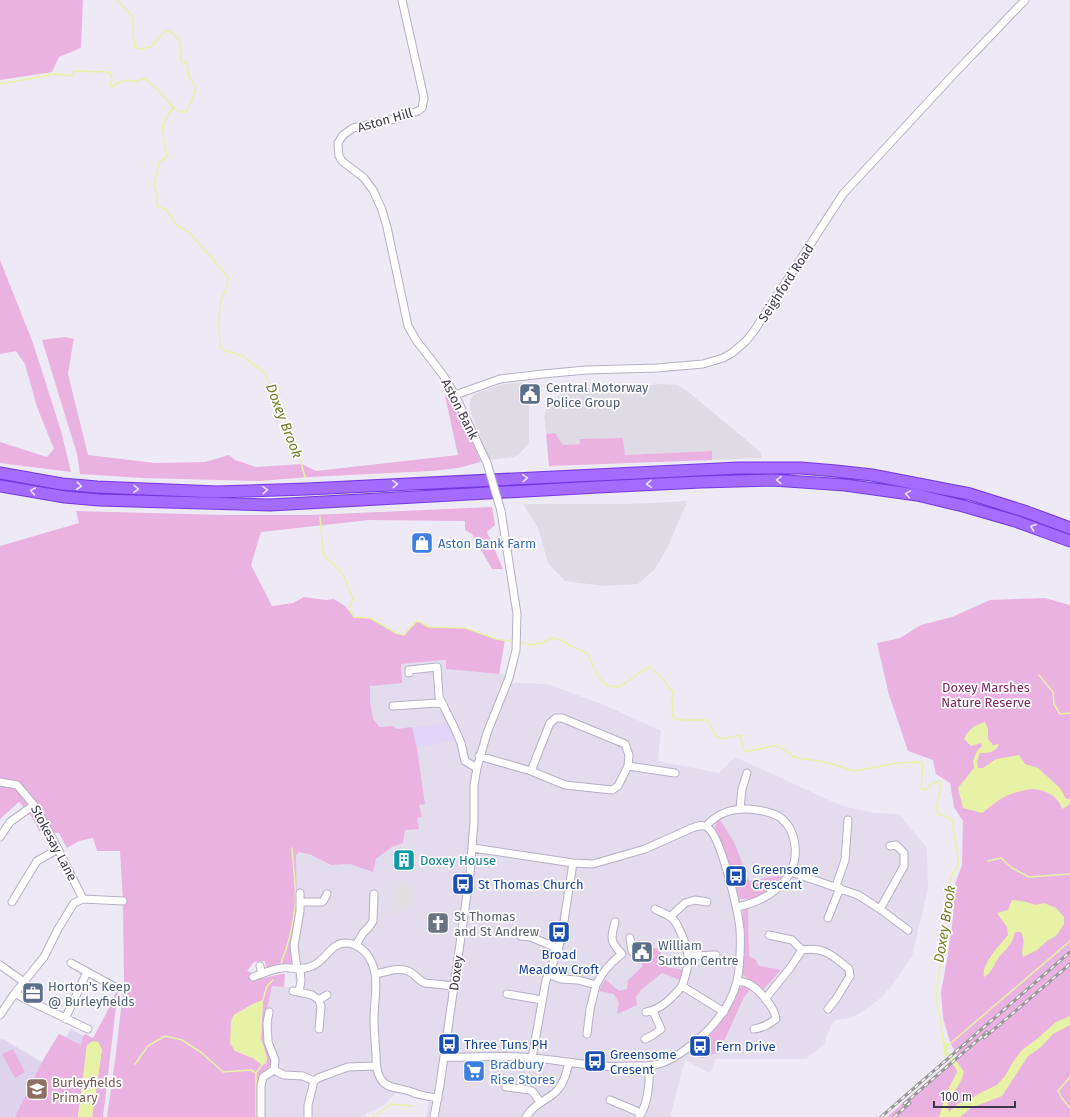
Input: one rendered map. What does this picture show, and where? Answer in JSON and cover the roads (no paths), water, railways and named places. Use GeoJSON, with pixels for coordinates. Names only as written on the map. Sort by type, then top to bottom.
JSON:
{"type":"FeatureCollection","features":[{"type":"Feature","properties":{"kind":"highway"},"geometry":{"type":"LineString","coordinates":[[0,473],[62,484],[96,487],[225,491],[724,469],[801,468],[872,475],[950,490],[990,501],[1070,528]]}},
{"type":"Feature","properties":{"kind":"highway"},"geometry":{"type":"LineString","coordinates":[[0,486],[65,497],[99,500],[270,505],[606,486],[773,480],[845,485],[917,495],[1015,521],[1070,541]]}},
{"type":"Feature","properties":{"kind":"street","name":"Aston Hill"},"geometry":{"type":"LineString","coordinates":[[364,178],[342,161],[339,156],[338,143],[343,135],[353,128],[399,118],[422,108],[424,98],[402,0]]}},
{"type":"Feature","properties":{"kind":"street","name":"Seighford Road"},"geometry":{"type":"LineString","coordinates":[[455,395],[500,379],[586,370],[657,368],[703,364],[723,358],[732,353],[746,341],[754,331],[843,194],[1025,0]]}},
{"type":"Feature","properties":{"kind":"street","name":"Aston Bank"},"geometry":{"type":"LineString","coordinates":[[364,178],[373,190],[382,210],[408,326],[416,340],[443,375],[455,395],[487,463],[501,511],[517,614],[516,650],[509,678]]}},
{"type":"Feature","properties":{"kind":"street"},"geometry":{"type":"LineString","coordinates":[[409,673],[409,670],[437,667],[439,697],[461,743],[466,762],[477,768]]}},
{"type":"Feature","properties":{"kind":"street","name":"Doxey"},"geometry":{"type":"LineString","coordinates":[[434,1117],[470,873],[473,848],[474,785],[479,756],[509,678]]}},
{"type":"Feature","properties":{"kind":"street"},"geometry":{"type":"LineString","coordinates":[[393,706],[437,703],[443,704]]}},
{"type":"Feature","properties":{"kind":"street"},"geometry":{"type":"LineString","coordinates":[[479,756],[531,770],[565,785],[612,790],[618,786],[628,766],[629,755],[625,744],[562,718],[556,718],[550,723],[531,770]]}},
{"type":"Feature","properties":{"kind":"street"},"geometry":{"type":"LineString","coordinates":[[628,766],[675,773]]}},
{"type":"Feature","properties":{"kind":"street"},"geometry":{"type":"LineString","coordinates":[[740,808],[742,789],[747,772]]}},
{"type":"Feature","properties":{"kind":"street","name":"Stokesay Lane"},"geometry":{"type":"LineString","coordinates":[[0,782],[17,785],[34,805],[83,899]]}},
{"type":"Feature","properties":{"kind":"street"},"geometry":{"type":"LineString","coordinates":[[0,837],[10,822],[34,805]]}},
{"type":"Feature","properties":{"kind":"street"},"geometry":{"type":"LineString","coordinates":[[706,826],[717,815],[726,811],[740,808],[752,809],[770,813],[780,818],[789,827],[794,838],[795,850],[792,872],[781,886],[771,894],[754,903],[737,908]]}},
{"type":"Feature","properties":{"kind":"street"},"geometry":{"type":"LineString","coordinates":[[823,909],[830,915],[845,860],[848,820]]}},
{"type":"Feature","properties":{"kind":"street"},"geometry":{"type":"LineString","coordinates":[[444,1057],[461,1058],[509,1056],[603,1066],[649,1066],[661,1063],[673,1058],[684,1050],[713,1025],[724,1012],[737,981],[740,953],[740,931],[737,908],[730,880],[715,837],[711,830],[706,826],[692,828],[645,849],[601,863],[573,863],[473,848]]}},
{"type":"Feature","properties":{"kind":"street"},"geometry":{"type":"LineString","coordinates":[[880,909],[904,866],[904,853],[893,846]]}},
{"type":"Feature","properties":{"kind":"street"},"geometry":{"type":"LineString","coordinates":[[12,902],[38,861],[58,849]]}},
{"type":"Feature","properties":{"kind":"street"},"geometry":{"type":"LineString","coordinates":[[532,1058],[548,974],[559,949],[573,863]]}},
{"type":"Feature","properties":{"kind":"street"},"geometry":{"type":"LineString","coordinates":[[792,872],[858,895],[880,909],[904,930]]}},
{"type":"Feature","properties":{"kind":"street"},"geometry":{"type":"LineString","coordinates":[[300,893],[298,924],[294,946],[301,981],[296,991],[312,995],[319,1000],[321,1007],[319,1029]]}},
{"type":"Feature","properties":{"kind":"street"},"geometry":{"type":"LineString","coordinates":[[300,902],[322,902],[327,894]]}},
{"type":"Feature","properties":{"kind":"street"},"geometry":{"type":"LineString","coordinates":[[356,945],[363,933],[373,921],[374,894]]}},
{"type":"Feature","properties":{"kind":"street"},"geometry":{"type":"LineString","coordinates":[[0,1015],[15,993],[44,957],[74,903],[83,899],[123,901]]}},
{"type":"Feature","properties":{"kind":"street"},"geometry":{"type":"LineString","coordinates":[[670,917],[685,903],[696,900],[707,902]]}},
{"type":"Feature","properties":{"kind":"street"},"geometry":{"type":"LineString","coordinates":[[645,1039],[661,1029],[649,1011],[668,1002],[682,986],[687,971],[688,956],[687,945],[684,937],[676,922],[655,909]]}},
{"type":"Feature","properties":{"kind":"street"},"geometry":{"type":"LineString","coordinates":[[587,1034],[590,1009],[596,985],[601,974],[622,954],[614,946],[612,936],[615,922]]}},
{"type":"Feature","properties":{"kind":"street"},"geometry":{"type":"LineString","coordinates":[[769,935],[792,940],[802,950]]}},
{"type":"Feature","properties":{"kind":"street"},"geometry":{"type":"LineString","coordinates":[[521,936],[531,937],[559,949]]}},
{"type":"Feature","properties":{"kind":"street"},"geometry":{"type":"LineString","coordinates":[[630,938],[632,951]]}},
{"type":"Feature","properties":{"kind":"street"},"geometry":{"type":"LineString","coordinates":[[253,977],[282,968],[298,969],[311,967],[322,960],[330,950],[339,944],[348,943],[356,945],[368,955],[374,967],[377,979],[374,1019],[376,1066],[381,1080],[388,1085],[416,1094],[438,1098]]}},
{"type":"Feature","properties":{"kind":"street"},"geometry":{"type":"LineString","coordinates":[[765,999],[790,968],[802,950],[808,949],[823,951],[834,956],[850,969],[850,976],[828,1009]]}},
{"type":"Feature","properties":{"kind":"street"},"geometry":{"type":"LineString","coordinates":[[688,956],[716,955]]}},
{"type":"Feature","properties":{"kind":"street"},"geometry":{"type":"LineString","coordinates":[[71,963],[115,987]]}},
{"type":"Feature","properties":{"kind":"street"},"geometry":{"type":"LineString","coordinates":[[0,965],[24,982]]}},
{"type":"Feature","properties":{"kind":"street"},"geometry":{"type":"LineString","coordinates":[[260,966],[262,974]]}},
{"type":"Feature","properties":{"kind":"street"},"geometry":{"type":"LineString","coordinates":[[376,974],[406,970],[411,972],[422,982],[454,986]]}},
{"type":"Feature","properties":{"kind":"street"},"geometry":{"type":"LineString","coordinates":[[65,1019],[87,972]]}},
{"type":"Feature","properties":{"kind":"street"},"geometry":{"type":"LineString","coordinates":[[548,974],[561,979],[578,980],[596,985]]}},
{"type":"Feature","properties":{"kind":"street"},"geometry":{"type":"LineString","coordinates":[[737,981],[754,987],[776,1014],[776,1019],[768,1025],[754,1028]]}},
{"type":"Feature","properties":{"kind":"street"},"geometry":{"type":"LineString","coordinates":[[682,986],[724,1012]]}},
{"type":"Feature","properties":{"kind":"street"},"geometry":{"type":"LineString","coordinates":[[15,993],[25,1000],[88,1029]]}},
{"type":"Feature","properties":{"kind":"street"},"geometry":{"type":"LineString","coordinates":[[507,994],[542,1000]]}},
{"type":"Feature","properties":{"kind":"street"},"geometry":{"type":"LineString","coordinates":[[319,1000],[327,995]]}},
{"type":"Feature","properties":{"kind":"street"},"geometry":{"type":"LineString","coordinates":[[269,1012],[267,1023],[268,1042],[275,1060],[274,1070]]}},
{"type":"Feature","properties":{"kind":"street"},"geometry":{"type":"LineString","coordinates":[[526,1117],[534,1107],[552,1095],[560,1087],[566,1074],[569,1062]]}},
{"type":"Feature","properties":{"kind":"street"},"geometry":{"type":"LineString","coordinates":[[308,1117],[308,1105],[314,1081],[318,1078],[348,1067],[376,1066]]}},
{"type":"Feature","properties":{"kind":"street"},"geometry":{"type":"LineString","coordinates":[[610,1100],[640,1115],[644,1108],[650,1078],[649,1066]]}},
{"type":"Feature","properties":{"kind":"street"},"geometry":{"type":"LineString","coordinates":[[274,1070],[284,1075],[300,1076],[314,1081]]}},
{"type":"Feature","properties":{"kind":"street"},"geometry":{"type":"LineString","coordinates":[[262,1117],[261,1086],[263,1077],[274,1070]]}},
{"type":"Feature","properties":{"kind":"street"},"geometry":{"type":"LineString","coordinates":[[506,1087],[530,1090],[540,1102]]}},
{"type":"Feature","properties":{"kind":"waterway","name":"Doxey Brook"},"geometry":{"type":"LineString","coordinates":[[117,0],[132,16],[135,47],[141,49],[151,47],[167,30],[176,36],[180,42],[181,61],[187,64],[189,77],[196,87],[186,112],[180,112],[173,107],[162,126],[167,157],[159,162],[154,185],[157,195],[157,206],[167,210],[176,225],[188,231],[228,278],[228,283],[220,304],[220,347],[226,351],[242,355],[264,373],[274,391],[276,401],[300,459],[305,477]]}},
{"type":"Feature","properties":{"kind":"waterway"},"geometry":{"type":"LineString","coordinates":[[0,84],[55,74],[72,76],[74,71],[107,72],[111,74],[112,80],[109,85],[112,87],[120,82],[128,80],[136,82],[144,78],[157,89],[173,107]]}},
{"type":"Feature","properties":{"kind":"waterway","name":"Doxey Brook"},"geometry":{"type":"LineString","coordinates":[[320,517],[323,554],[343,574],[353,599],[349,609],[354,617],[370,618],[396,633],[404,635],[417,621],[429,627],[466,628],[496,639],[514,642]]}},
{"type":"Feature","properties":{"kind":"waterway","name":"Doxey Brook"},"geometry":{"type":"LineString","coordinates":[[518,642],[532,645],[542,643],[553,638],[561,640],[587,653],[598,676],[607,686],[618,687],[649,667],[661,677],[673,692],[673,718],[679,720],[707,720],[716,736],[723,739],[740,735],[745,752],[773,746],[780,747],[793,756],[799,758],[830,763],[854,771],[897,763],[919,762],[923,764],[921,788],[924,790],[935,782],[939,781],[941,785],[936,808],[939,814],[953,821],[953,830],[958,857],[958,866],[953,873],[949,885],[949,914],[941,941],[937,1004],[942,1030]]}},
{"type":"Feature","properties":{"kind":"waterway"},"geometry":{"type":"LineString","coordinates":[[1039,675],[1053,692],[1054,704],[1060,714],[1070,713]]}},
{"type":"Feature","properties":{"kind":"waterway"},"geometry":{"type":"LineString","coordinates":[[281,963],[290,936],[295,908],[292,848]]}},
{"type":"Feature","properties":{"kind":"waterway"},"geometry":{"type":"LineString","coordinates":[[988,861],[1001,858],[1012,868],[1029,877],[1070,874]]}},
{"type":"Feature","properties":{"kind":"waterway"},"geometry":{"type":"LineString","coordinates":[[952,1042],[1070,941]]}},
{"type":"Feature","properties":{"kind":"waterway"},"geometry":{"type":"LineString","coordinates":[[263,1000],[267,986],[273,980]]}},
{"type":"Feature","properties":{"kind":"waterway"},"geometry":{"type":"LineString","coordinates":[[135,1064],[148,1046],[165,1036],[182,1040],[202,1053],[223,1072],[251,1070],[256,1073]]}},
{"type":"Feature","properties":{"kind":"waterway"},"geometry":{"type":"LineString","coordinates":[[256,1117],[256,1073],[262,1065]]}},
{"type":"Feature","properties":{"kind":"waterway"},"geometry":{"type":"LineString","coordinates":[[1070,1077],[1058,1091],[1070,1108]]}},
{"type":"Feature","properties":{"kind":"waterway"},"geometry":{"type":"LineString","coordinates":[[373,1117],[391,1104],[413,1106]]}},
{"type":"Feature","properties":{"kind":"railway"},"geometry":{"type":"LineString","coordinates":[[881,1117],[1070,952]]}},
{"type":"Feature","properties":{"kind":"railway"},"geometry":{"type":"LineString","coordinates":[[984,1038],[1070,964]]}},
{"type":"Feature","properties":{"kind":"railway"},"geometry":{"type":"LineString","coordinates":[[904,1104],[987,1032]]}},
{"type":"Feature","properties":{"kind":"railway"},"geometry":{"type":"LineString","coordinates":[[894,1117],[910,1103]]}},
{"type":"Feature","properties":{"kind":"place","name":"Central Motorway Police Group"},"geometry":{"type":"Point","coordinates":[530,394]}},
{"type":"Feature","properties":{"kind":"place","name":"Aston Bank Farm"},"geometry":{"type":"Point","coordinates":[422,543]}},
{"type":"Feature","properties":{"kind":"place","name":"Doxey House"},"geometry":{"type":"Point","coordinates":[404,860]}},
{"type":"Feature","properties":{"kind":"place","name":"Greensome Crescent"},"geometry":{"type":"Point","coordinates":[736,876]}},
{"type":"Feature","properties":{"kind":"place","name":"St Thomas Church"},"geometry":{"type":"Point","coordinates":[463,884]}},
{"type":"Feature","properties":{"kind":"place","name":"St Thomas and St Andrew"},"geometry":{"type":"Point","coordinates":[438,923]}},
{"type":"Feature","properties":{"kind":"place","name":"Broad Meadow Croft"},"geometry":{"type":"Point","coordinates":[559,932]}},
{"type":"Feature","properties":{"kind":"place","name":"William Sutton Centre"},"geometry":{"type":"Point","coordinates":[642,952]}},
{"type":"Feature","properties":{"kind":"place","name":"Horton's Keep @ Burleyfields"},"geometry":{"type":"Point","coordinates":[33,993]}},
{"type":"Feature","properties":{"kind":"place","name":"Three Tuns PH"},"geometry":{"type":"Point","coordinates":[449,1044]}},
{"type":"Feature","properties":{"kind":"place","name":"Fern Drive"},"geometry":{"type":"Point","coordinates":[700,1046]}},
{"type":"Feature","properties":{"kind":"place","name":"Greensome Cresent"},"geometry":{"type":"Point","coordinates":[595,1061]}},
{"type":"Feature","properties":{"kind":"place","name":"Bradbury Rise Stores"},"geometry":{"type":"Point","coordinates":[474,1071]}},
{"type":"Feature","properties":{"kind":"place","name":"Burleyfields Primary"},"geometry":{"type":"Point","coordinates":[37,1089]}},
{"type":"Feature","properties":{"kind":"park label","name":"Doxey Marshes Nature Reserve"},"geometry":{"type":"Point","coordinates":[986,694]}}]}
